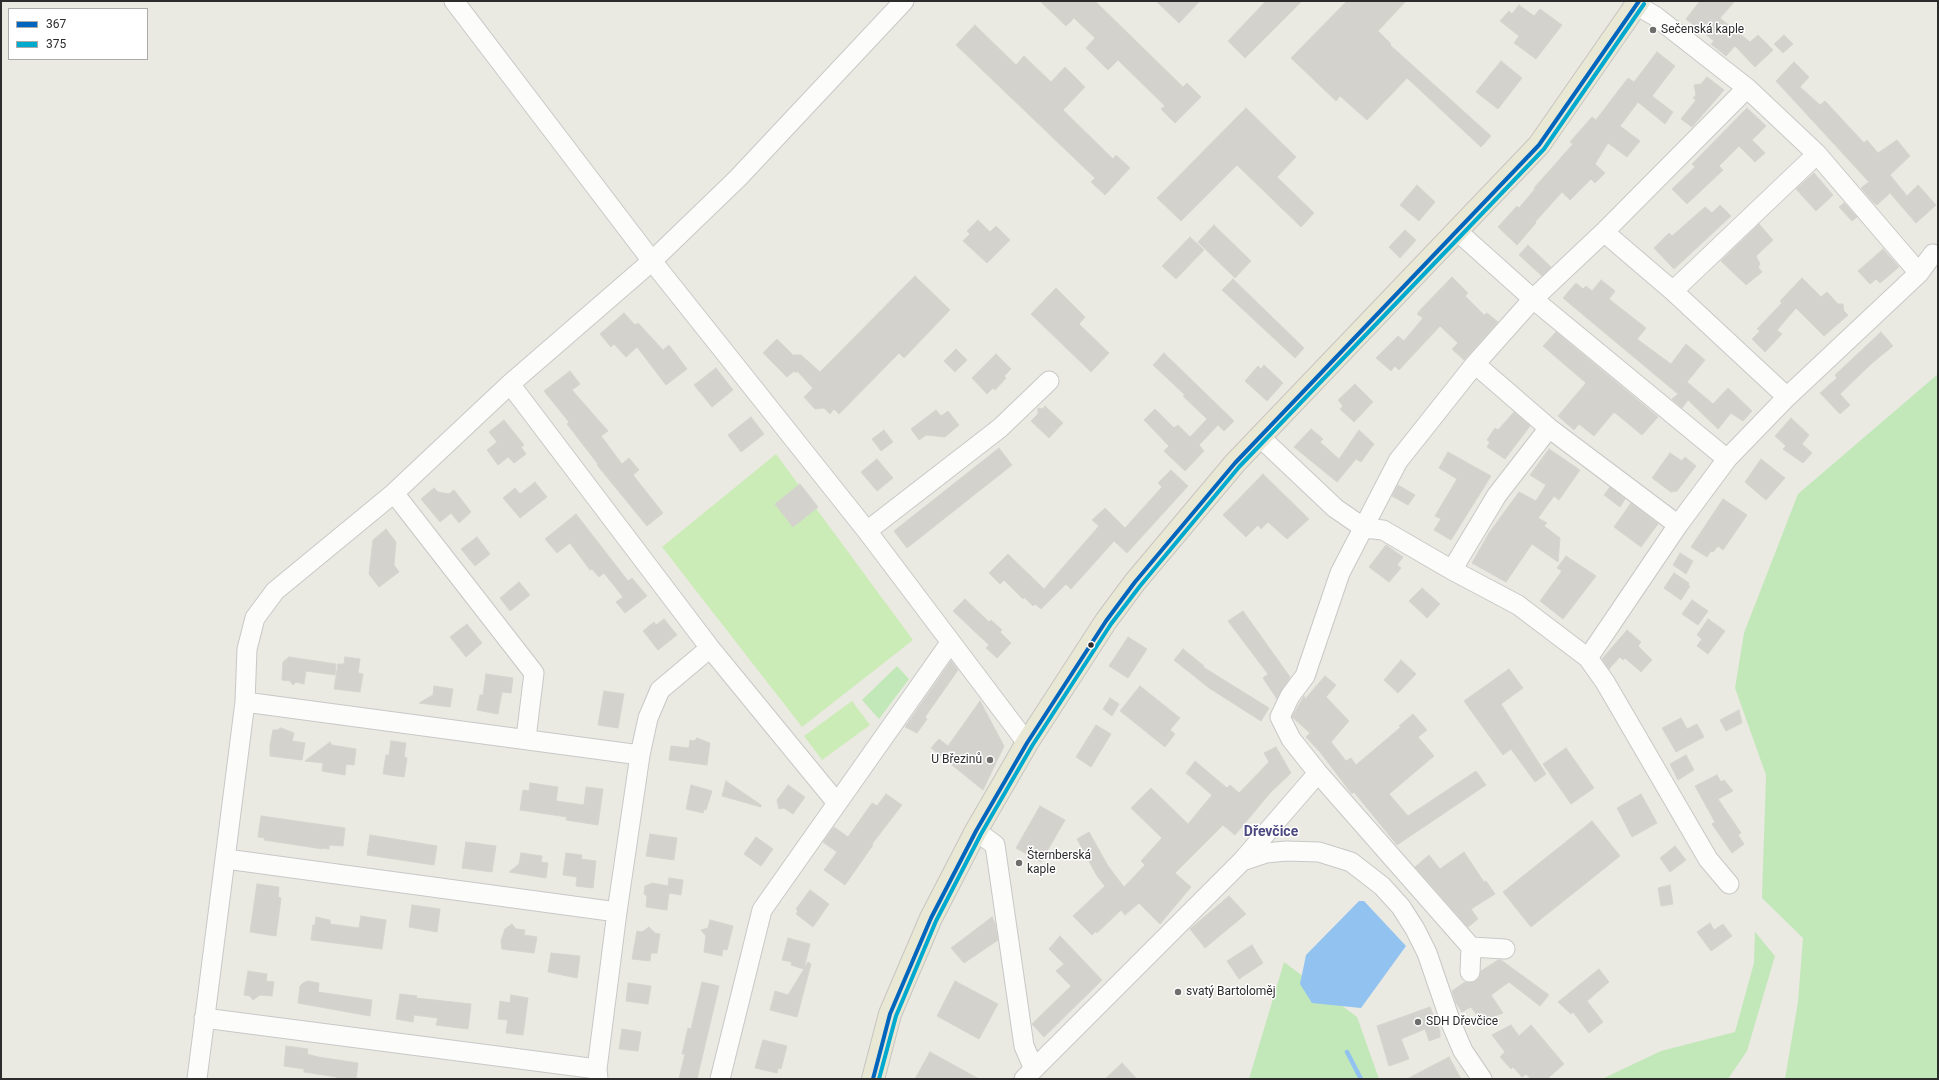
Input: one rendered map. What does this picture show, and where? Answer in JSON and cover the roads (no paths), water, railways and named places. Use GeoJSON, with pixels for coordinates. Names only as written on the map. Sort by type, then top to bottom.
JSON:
{"type":"FeatureCollection","features":[{"type":"Feature","properties":{"kind":"main road"},"geometry":{"type":"LineString","coordinates":[[873,1079],[890,1014],[931,918],[976,831],[1027,744],[1106,621],[1135,582],[1235,463],[1539,145],[1638,3]]}},
{"type":"Feature","properties":{"kind":"street"},"geometry":{"type":"LineString","coordinates":[[454,1],[652,261],[867,531],[1027,744]]}},
{"type":"Feature","properties":{"kind":"street"},"geometry":{"type":"LineString","coordinates":[[197,1079],[226,859],[244,702],[248,649],[254,618],[275,591],[394,493],[510,384],[652,261],[738,178],[904,1]]}},
{"type":"Feature","properties":{"kind":"street"},"geometry":{"type":"LineString","coordinates":[[1638,3],[1747,88],[1817,154],[1919,273]]}},
{"type":"Feature","properties":{"kind":"street"},"geometry":{"type":"LineString","coordinates":[[1470,972],[1471,947],[1318,773],[1291,739],[1280,717],[1290,696],[1305,676],[1340,572],[1398,461],[1475,364],[1533,299],[1604,232],[1747,88]]}},
{"type":"Feature","properties":{"kind":"street"},"geometry":{"type":"LineString","coordinates":[[1673,291],[1817,154]]}},
{"type":"Feature","properties":{"kind":"street"},"geometry":{"type":"LineString","coordinates":[[1457,231],[1533,299],[1727,459]]}},
{"type":"Feature","properties":{"kind":"street"},"geometry":{"type":"LineString","coordinates":[[1604,232],[1673,291],[1787,397]]}},
{"type":"Feature","properties":{"kind":"street"},"geometry":{"type":"LineString","coordinates":[[1588,658],[1678,525],[1727,459],[1787,397],[1919,273],[1933,254]]}},
{"type":"Feature","properties":{"kind":"street"},"geometry":{"type":"LineString","coordinates":[[1475,364],[1549,428],[1678,525]]}},
{"type":"Feature","properties":{"kind":"street"},"geometry":{"type":"LineString","coordinates":[[867,531],[1000,428],[1048,381]]}},
{"type":"Feature","properties":{"kind":"street"},"geometry":{"type":"LineString","coordinates":[[510,384],[710,648],[837,803]]}},
{"type":"Feature","properties":{"kind":"street"},"geometry":{"type":"LineString","coordinates":[[1452,570],[1497,495],[1549,428]]}},
{"type":"Feature","properties":{"kind":"street"},"geometry":{"type":"LineString","coordinates":[[1260,437],[1335,508],[1364,528],[1383,530],[1452,570],[1518,605],[1588,658],[1605,682],[1708,860],[1729,884]]}},
{"type":"Feature","properties":{"kind":"street"},"geometry":{"type":"LineString","coordinates":[[394,493],[534,673],[526,738]]}},
{"type":"Feature","properties":{"kind":"street"},"geometry":{"type":"LineString","coordinates":[[720,1079],[762,910],[950,643]]}},
{"type":"Feature","properties":{"kind":"street"},"geometry":{"type":"LineString","coordinates":[[204,1018],[598,1074],[617,912],[640,755],[648,718],[660,690],[710,648]]}},
{"type":"Feature","properties":{"kind":"street"},"geometry":{"type":"LineString","coordinates":[[244,702],[526,738],[640,755]]}},
{"type":"Feature","properties":{"kind":"street"},"geometry":{"type":"LineString","coordinates":[[1029,1074],[1242,861],[1318,773]]}},
{"type":"Feature","properties":{"kind":"street"},"geometry":{"type":"LineString","coordinates":[[976,831],[995,844],[1029,1074]]}},
{"type":"Feature","properties":{"kind":"street"},"geometry":{"type":"LineString","coordinates":[[1242,861],[1266,854],[1286,851],[1319,852],[1351,862],[1382,886],[1401,907],[1416,929],[1427,953],[1450,1023],[1462,1052],[1482,1079]]}},
{"type":"Feature","properties":{"kind":"street"},"geometry":{"type":"LineString","coordinates":[[226,859],[617,912]]}},
{"type":"Feature","properties":{"kind":"street"},"geometry":{"type":"LineString","coordinates":[[1471,947],[1505,949]]}},
{"type":"Feature","properties":{"kind":"water"},"geometry":{"type":"Polygon","coordinates":[[[1359,901],[1364,901],[1406,946],[1361,1008],[1312,1003],[1300,984],[1306,955],[1359,901]]]}},
{"type":"Feature","properties":{"kind":"waterway"},"geometry":{"type":"LineString","coordinates":[[1347,1052],[1361,1079]]}},
{"type":"Feature","properties":{"kind":"place","name":"Sečenská kaple"},"geometry":{"type":"Point","coordinates":[1653,30]}},
{"type":"Feature","properties":{"kind":"place","name":"U Březinů"},"geometry":{"type":"Point","coordinates":[990,760]}},
{"type":"Feature","properties":{"kind":"place","name":"Šternberská kaple"},"geometry":{"type":"Point","coordinates":[1019,863]}},
{"type":"Feature","properties":{"kind":"place","name":"svatý Bartoloměj"},"geometry":{"type":"Point","coordinates":[1178,992]}},
{"type":"Feature","properties":{"kind":"place","name":"SDH Dřevčice"},"geometry":{"type":"Point","coordinates":[1418,1022]}},
{"type":"Feature","properties":{"kind":"district","name":"Dřevčice"},"geometry":{"type":"Point","coordinates":[1271,832]}}]}
